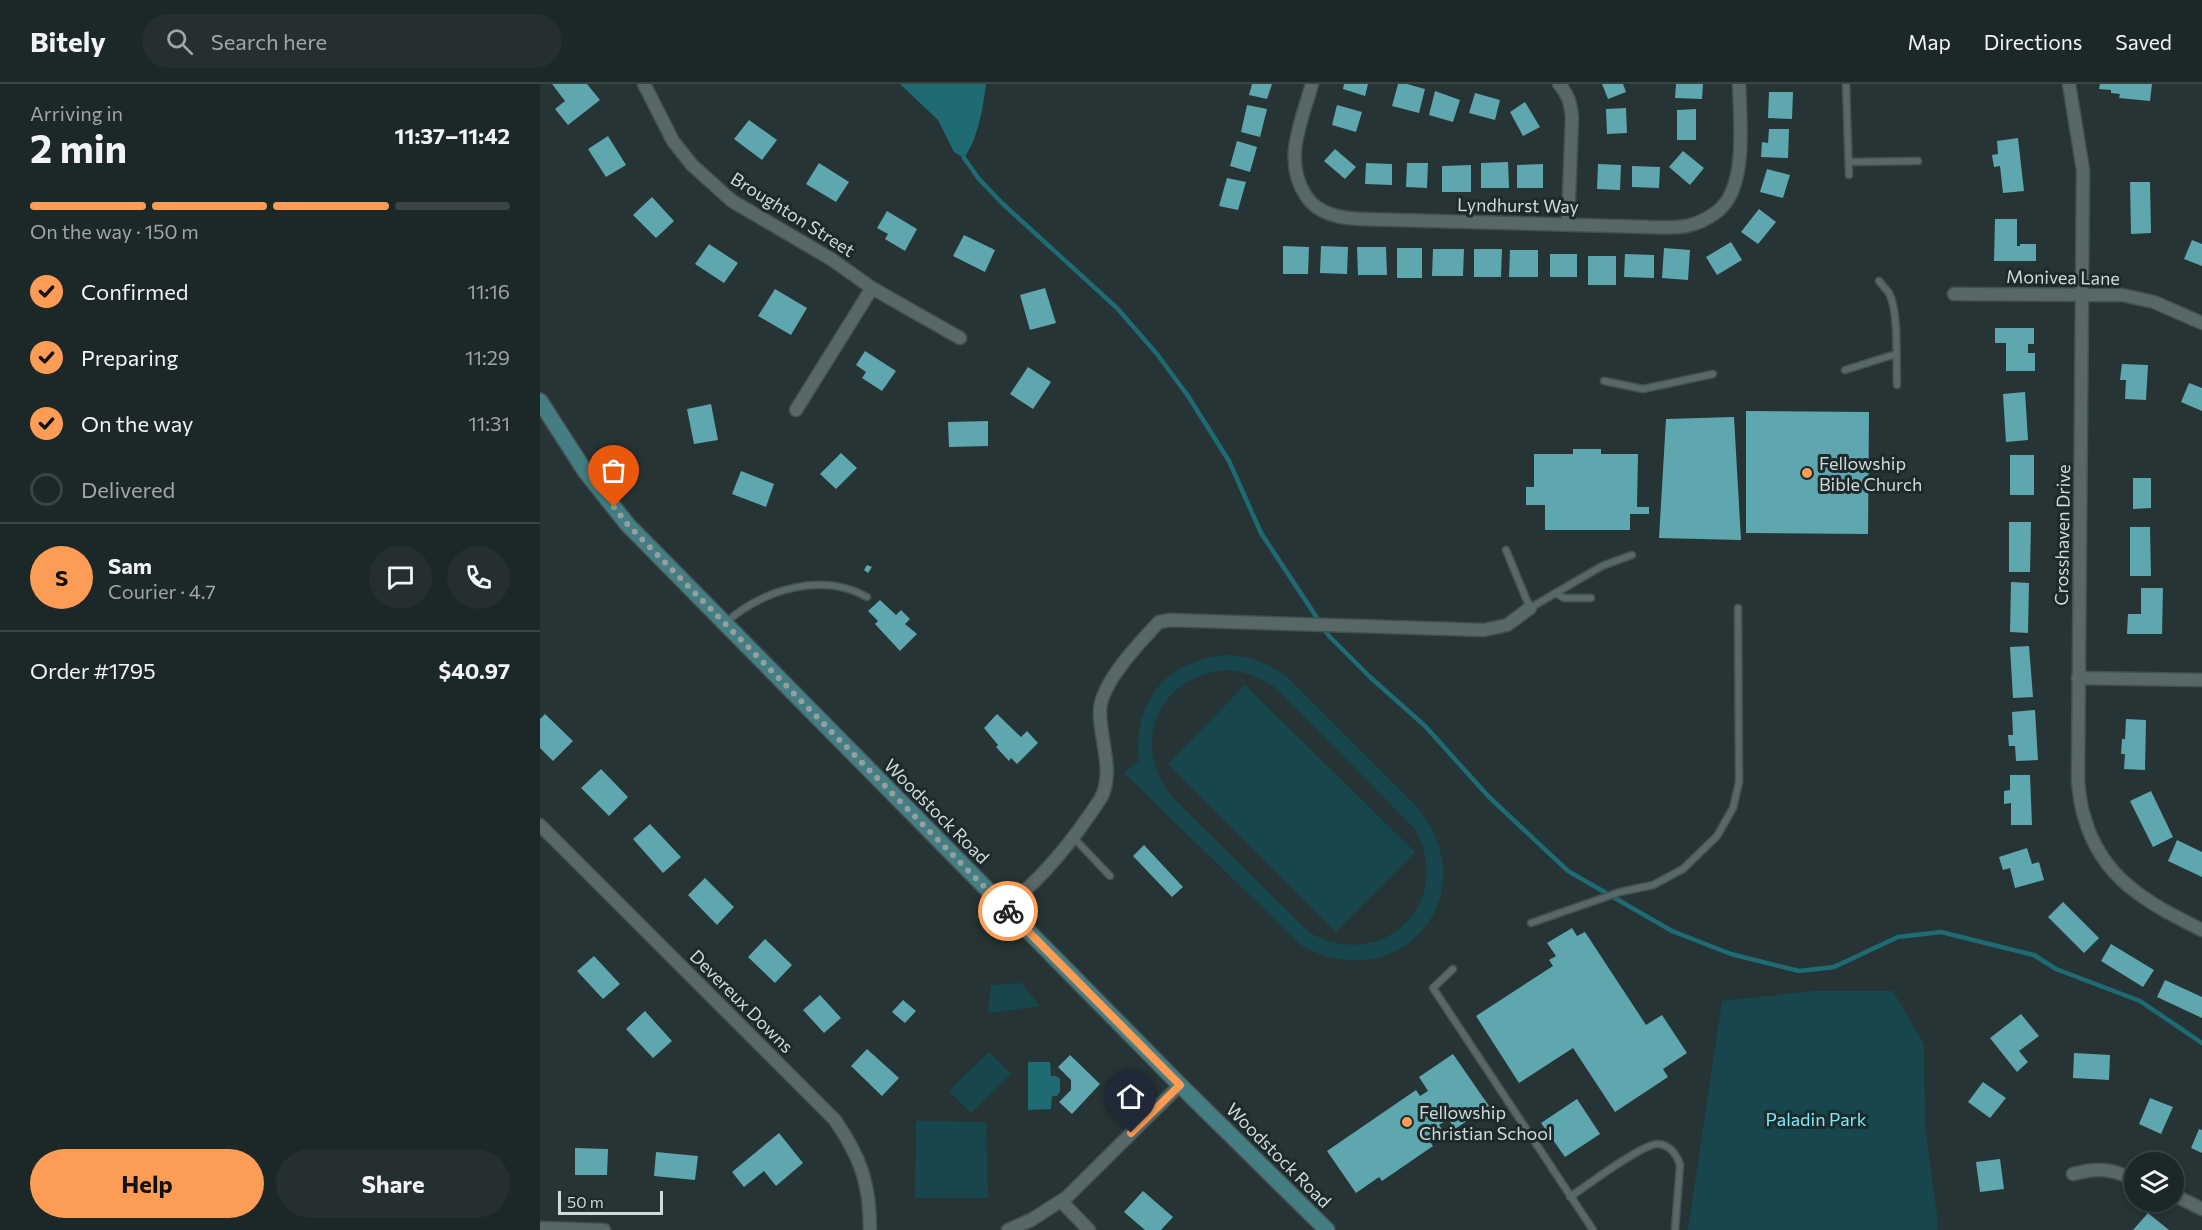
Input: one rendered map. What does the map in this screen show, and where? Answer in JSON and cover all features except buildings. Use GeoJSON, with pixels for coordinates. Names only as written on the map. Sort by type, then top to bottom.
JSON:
{"type":"FeatureCollection","features":[{"type":"Feature","properties":{"kind":"street","name":"Broughton Street"},"geometry":{"type":"LineString","coordinates":[[644,84],[673,141],[692,165],[732,201],[831,260],[872,288],[960,338]]}},
{"type":"Feature","properties":{"kind":"street","name":"Lyndhurst Way"},"geometry":{"type":"LineString","coordinates":[[1312,84],[1301,117],[1294,162],[1300,187],[1309,200],[1320,209],[1344,218],[1678,227],[1693,225],[1722,207],[1731,192],[1737,174],[1739,150],[1739,84]]}},
{"type":"Feature","properties":{"kind":"street"},"geometry":{"type":"LineString","coordinates":[[1559,84],[1566,92],[1572,118],[1568,223]]}},
{"type":"Feature","properties":{"kind":"street","name":"Crosshaven Drive"},"geometry":{"type":"LineString","coordinates":[[2069,84],[2083,170],[2078,780],[2084,816],[2093,841],[2107,863],[2124,883],[2142,898],[2202,930]]}},
{"type":"Feature","properties":{"kind":"street"},"geometry":{"type":"LineString","coordinates":[[796,410],[872,288]]}},
{"type":"Feature","properties":{"kind":"street","name":"Monivea Lane"},"geometry":{"type":"LineString","coordinates":[[1954,294],[2122,295],[2154,302],[2202,323]]}},
{"type":"Feature","properties":{"kind":"street","name":"Woodstock Road"},"geometry":{"type":"LineString","coordinates":[[540,401],[585,471],[628,525],[1180,1085],[1327,1230]]}},
{"type":"Feature","properties":{"kind":"street"},"geometry":{"type":"LineString","coordinates":[[1004,907],[1028,887],[1073,837],[1106,789],[1107,775],[1100,710],[1103,693],[1110,679],[1159,622],[1171,620],[1484,630],[1507,625],[1530,608]]}},
{"type":"Feature","properties":{"kind":"street"},"geometry":{"type":"LineString","coordinates":[[2079,678],[2202,680]]}},
{"type":"Feature","properties":{"kind":"street","name":"Devereux Downs"},"geometry":{"type":"LineString","coordinates":[[540,825],[835,1120],[853,1147],[865,1177],[870,1230]]}},
{"type":"Feature","properties":{"kind":"street"},"geometry":{"type":"LineString","coordinates":[[1008,1230],[1032,1220],[1061,1201],[1180,1085]]}},
{"type":"Feature","properties":{"kind":"street"},"geometry":{"type":"LineString","coordinates":[[2073,1174],[2093,1169],[2115,1171],[2124,1175]]}},
{"type":"Feature","properties":{"kind":"street"},"geometry":{"type":"LineString","coordinates":[[2184,1200],[2202,1209]]}},
{"type":"Feature","properties":{"kind":"street"},"geometry":{"type":"LineString","coordinates":[[1061,1201],[1089,1230]]}},
{"type":"Feature","properties":{"kind":"street"},"geometry":{"type":"LineString","coordinates":[[540,1228],[604,1230]]}},
{"type":"Feature","properties":{"kind":"lane"},"geometry":{"type":"LineString","coordinates":[[1846,84],[1849,176]]}},
{"type":"Feature","properties":{"kind":"lane"},"geometry":{"type":"LineString","coordinates":[[1849,162],[1918,161]]}},
{"type":"Feature","properties":{"kind":"lane"},"geometry":{"type":"LineString","coordinates":[[1879,281],[1889,293],[1893,308],[1896,385]]}},
{"type":"Feature","properties":{"kind":"lane"},"geometry":{"type":"LineString","coordinates":[[1845,370],[1896,354]]}},
{"type":"Feature","properties":{"kind":"lane"},"geometry":{"type":"LineString","coordinates":[[1604,381],[1643,389],[1713,374]]}},
{"type":"Feature","properties":{"kind":"lane"},"geometry":{"type":"LineString","coordinates":[[1506,550],[1530,608],[1602,566],[1632,555]]}},
{"type":"Feature","properties":{"kind":"lane"},"geometry":{"type":"LineString","coordinates":[[725,623],[753,602],[793,588],[839,585],[867,597]]}},
{"type":"Feature","properties":{"kind":"lane"},"geometry":{"type":"LineString","coordinates":[[1556,593],[1564,598],[1591,598]]}},
{"type":"Feature","properties":{"kind":"lane"},"geometry":{"type":"LineString","coordinates":[[1531,923],[1620,892],[1653,885],[1683,869],[1717,836],[1733,808],[1739,782],[1738,608]]}},
{"type":"Feature","properties":{"kind":"lane"},"geometry":{"type":"LineString","coordinates":[[1073,837],[1110,876]]}},
{"type":"Feature","properties":{"kind":"lane"},"geometry":{"type":"LineString","coordinates":[[1453,969],[1433,988],[1593,1230]]}},
{"type":"Feature","properties":{"kind":"lane"},"geometry":{"type":"LineString","coordinates":[[1570,1197],[1644,1148],[1660,1144],[1668,1147],[1677,1156],[1680,1166],[1675,1230]]}},
{"type":"Feature","properties":{"kind":"green space"},"geometry":{"type":"Polygon","coordinates":[[[1228,655],[1245,657],[1281,673],[1418,808],[1437,841],[1443,874],[1438,904],[1423,930],[1400,949],[1371,959],[1338,959],[1302,946],[1124,773],[1137,762],[1139,763],[1138,741],[1141,721],[1148,703],[1158,688],[1171,675],[1187,665],[1228,655]],[[1226,670],[1202,675],[1183,685],[1168,699],[1157,715],[1152,734],[1153,755],[1159,776],[1172,797],[1310,933],[1337,943],[1363,944],[1386,937],[1405,924],[1419,905],[1426,882],[1425,856],[1415,829],[1278,690],[1260,678],[1226,670]]]}},
{"type":"Feature","properties":{"kind":"green space"},"geometry":{"type":"Polygon","coordinates":[[[1245,685],[1415,852],[1336,932],[1168,764],[1245,685]]]}},
{"type":"Feature","properties":{"kind":"green space"},"geometry":{"type":"Polygon","coordinates":[[[1021,983],[1040,1006],[988,1013],[991,985],[1021,983]]]}},
{"type":"Feature","properties":{"kind":"green space","name":"Paladin Park"},"geometry":{"type":"Polygon","coordinates":[[[1813,991],[1893,991],[1924,1044],[1925,1127],[1937,1230],[1688,1230],[1722,1001],[1813,991]]]}},
{"type":"Feature","properties":{"kind":"green space"},"geometry":{"type":"Polygon","coordinates":[[[989,1052],[1011,1074],[971,1113],[949,1091],[989,1052]]]}},
{"type":"Feature","properties":{"kind":"green space"},"geometry":{"type":"Polygon","coordinates":[[[916,1121],[986,1122],[988,1198],[915,1198],[916,1121]]]}},
{"type":"Feature","properties":{"kind":"shaded area"},"geometry":{"type":"Polygon","coordinates":[[[900,84],[986,84],[976,133],[964,158],[954,152],[938,120],[900,84]]]}},
{"type":"Feature","properties":{"kind":"shaded area"},"geometry":{"type":"Polygon","coordinates":[[[1028,1062],[1050,1062],[1051,1076],[1060,1079],[1060,1092],[1057,1096],[1052,1096],[1051,1109],[1028,1110],[1028,1062]]]}},
{"type":"Feature","properties":{"kind":"waterway"},"geometry":{"type":"LineString","coordinates":[[964,158],[979,179],[1003,204],[1117,308],[1157,354],[1188,396],[1229,461],[1261,533],[1329,636],[1370,677],[1425,726],[1489,797],[1568,871],[1672,931],[1731,954],[1799,971],[1834,967],[1898,937],[1941,932],[2034,955],[2056,969],[2140,1001],[2202,1043]]}},
{"type":"Feature","properties":{"kind":"way so far"},"geometry":{"type":"LineString","coordinates":[[614,507],[628,525],[1008,911]]}},
{"type":"Feature","properties":{"kind":"place","name":"Fellowship Bible Church"},"geometry":{"type":"Point","coordinates":[1807,473]}},
{"type":"Feature","properties":{"kind":"place","name":"Fellowship Christian School"},"geometry":{"type":"Point","coordinates":[1407,1122]}},
{"type":"Feature","properties":{"kind":"route"},"geometry":{"type":"LineString","coordinates":[[1008,911],[1180,1085],[1131,1133]]}}]}
